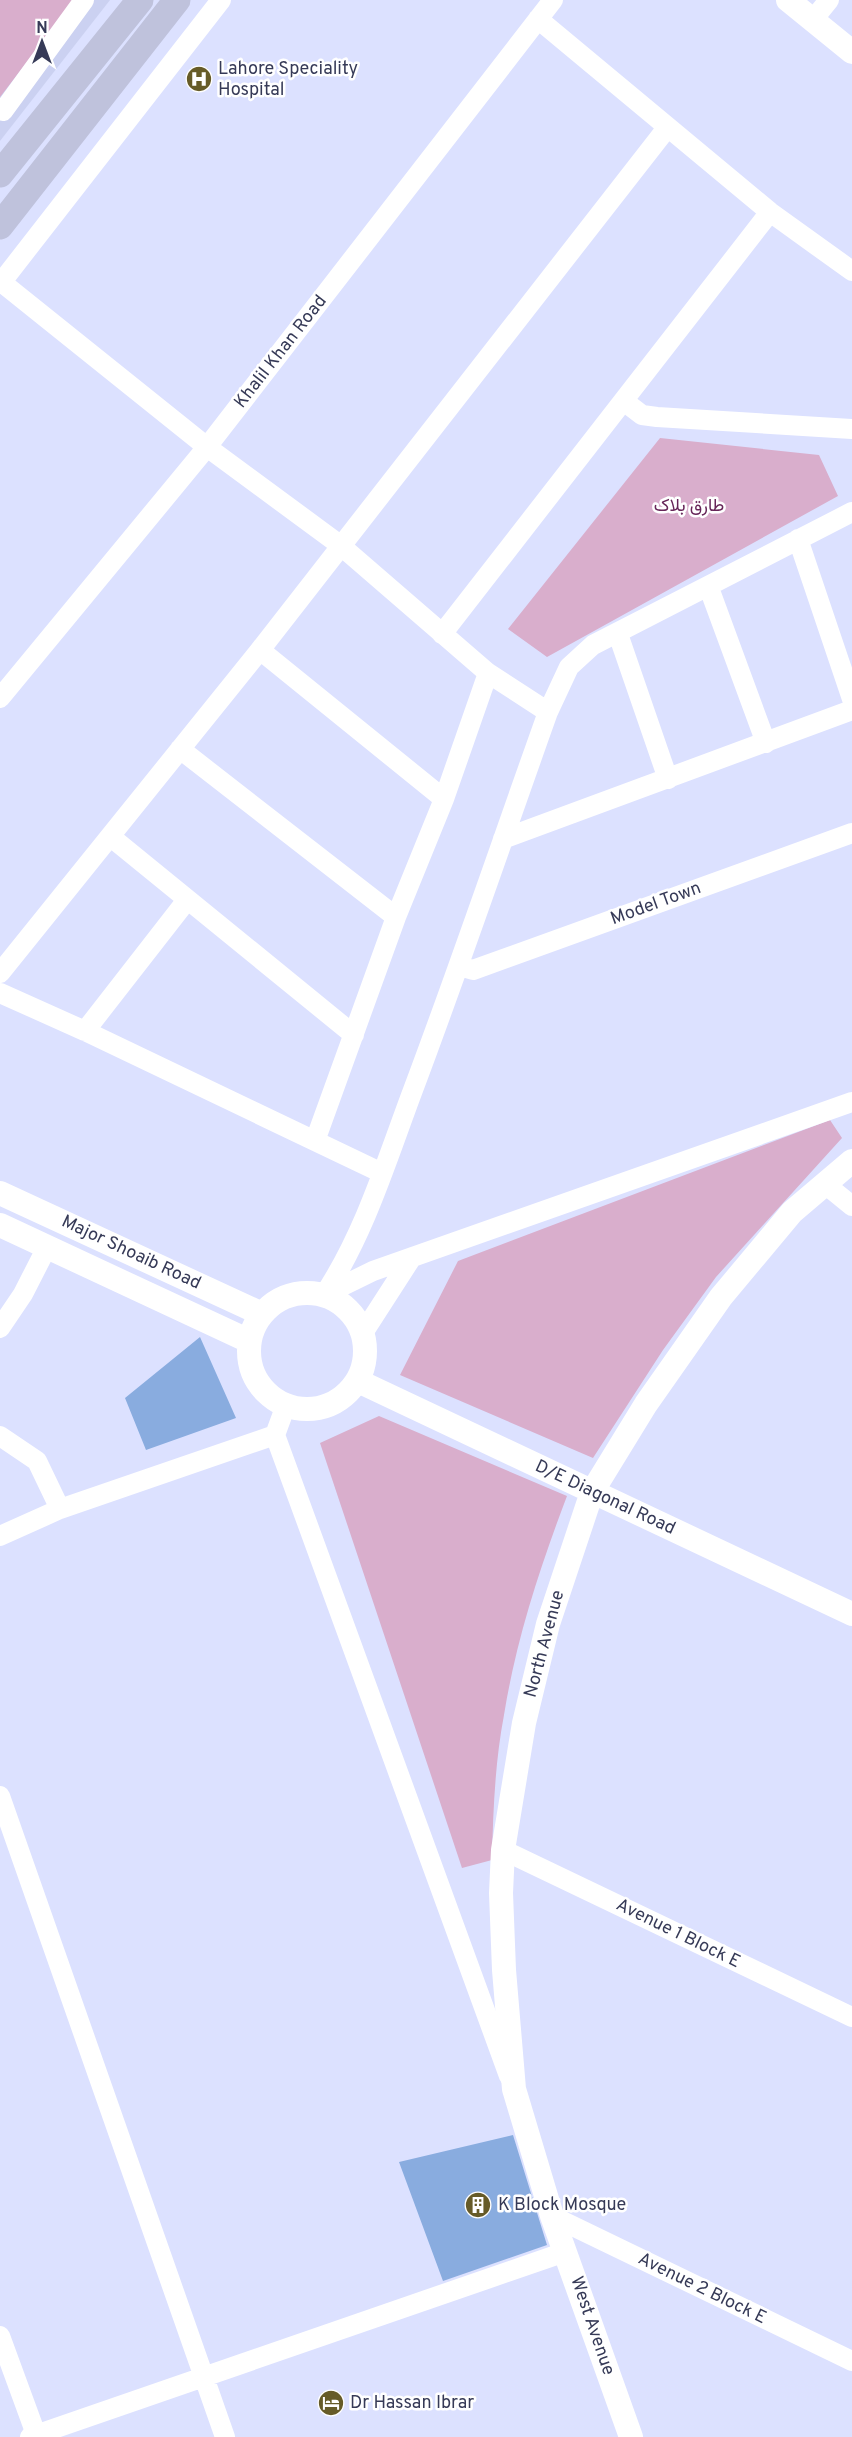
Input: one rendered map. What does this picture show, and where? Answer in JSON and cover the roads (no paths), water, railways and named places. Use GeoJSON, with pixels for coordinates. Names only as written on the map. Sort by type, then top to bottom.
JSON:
{"type":"FeatureCollection","features":[{"type":"Feature","properties":{"kind":"main road"},"geometry":{"type":"LineString","coordinates":[[0,174],[140,0]]}},
{"type":"Feature","properties":{"kind":"main road"},"geometry":{"type":"LineString","coordinates":[[0,226],[177,0]]}},
{"type":"Feature","properties":{"kind":"street"},"geometry":{"type":"LineString","coordinates":[[3,111],[84,0]]}},
{"type":"Feature","properties":{"kind":"street"},"geometry":{"type":"LineString","coordinates":[[221,0],[0,282],[207,447],[340,545],[488,673],[548,712]]}},
{"type":"Feature","properties":{"kind":"street","name":"Khalil Khan Road"},"geometry":{"type":"LineString","coordinates":[[0,698],[207,447],[553,0]]}},
{"type":"Feature","properties":{"kind":"street"},"geometry":{"type":"LineString","coordinates":[[788,0],[852,52]]}},
{"type":"Feature","properties":{"kind":"street"},"geometry":{"type":"LineString","coordinates":[[812,21],[829,0]]}},
{"type":"Feature","properties":{"kind":"street"},"geometry":{"type":"LineString","coordinates":[[538,19],[770,212],[851,267]]}},
{"type":"Feature","properties":{"kind":"street"},"geometry":{"type":"LineString","coordinates":[[0,973],[260,650],[667,128]]}},
{"type":"Feature","properties":{"kind":"street"},"geometry":{"type":"LineString","coordinates":[[442,634],[625,402],[770,212]]}},
{"type":"Feature","properties":{"kind":"street"},"geometry":{"type":"LineString","coordinates":[[625,402],[642,415],[657,417],[852,429]]}},
{"type":"Feature","properties":{"kind":"street"},"geometry":{"type":"LineString","coordinates":[[324,1295],[346,1263],[382,1173],[459,966],[548,712],[559,685],[579,655],[593,645],[709,588],[852,512]]}},
{"type":"Feature","properties":{"kind":"street"},"geometry":{"type":"LineString","coordinates":[[798,539],[852,699]]}},
{"type":"Feature","properties":{"kind":"street"},"geometry":{"type":"LineString","coordinates":[[709,588],[766,743]]}},
{"type":"Feature","properties":{"kind":"street"},"geometry":{"type":"LineString","coordinates":[[618,634],[668,778]]}},
{"type":"Feature","properties":{"kind":"street"},"geometry":{"type":"LineString","coordinates":[[260,650],[444,799]]}},
{"type":"Feature","properties":{"kind":"street"},"geometry":{"type":"LineString","coordinates":[[315,1141],[396,917],[444,799],[488,673]]}},
{"type":"Feature","properties":{"kind":"street"},"geometry":{"type":"LineString","coordinates":[[503,838],[852,710]]}},
{"type":"Feature","properties":{"kind":"street"},"geometry":{"type":"LineString","coordinates":[[180,749],[396,917]]}},
{"type":"Feature","properties":{"kind":"street","name":"Model Town"},"geometry":{"type":"LineString","coordinates":[[459,966],[472,970],[852,833]]}},
{"type":"Feature","properties":{"kind":"street"},"geometry":{"type":"LineString","coordinates":[[111,837],[354,1035]]}},
{"type":"Feature","properties":{"kind":"street"},"geometry":{"type":"LineString","coordinates":[[85,1031],[187,900]]}},
{"type":"Feature","properties":{"kind":"street"},"geometry":{"type":"LineString","coordinates":[[0,993],[85,1031],[382,1173]]}},
{"type":"Feature","properties":{"kind":"street"},"geometry":{"type":"LineString","coordinates":[[324,1295],[373,1271],[852,1102]]}},
{"type":"Feature","properties":{"kind":"street","name":"North Avenue"},"geometry":{"type":"LineString","coordinates":[[552,2216],[514,2089],[504,1970],[501,1893],[503,1850],[524,1723],[566,1566],[592,1492],[646,1404],[721,1297],[792,1212],[852,1161]]}},
{"type":"Feature","properties":{"kind":"street"},"geometry":{"type":"LineString","coordinates":[[825,1184],[852,1206]]}},
{"type":"Feature","properties":{"kind":"street","name":"Major Shoaib Road"},"geometry":{"type":"LineString","coordinates":[[0,1193],[262,1314]]}},
{"type":"Feature","properties":{"kind":"street","name":"Major Shoaib Road"},"geometry":{"type":"LineString","coordinates":[[0,1225],[249,1341]]}},
{"type":"Feature","properties":{"kind":"street"},"geometry":{"type":"LineString","coordinates":[[0,1328],[23,1294],[47,1247]]}},
{"type":"Feature","properties":{"kind":"street"},"geometry":{"type":"LineString","coordinates":[[363,1333],[412,1257]]}},
{"type":"Feature","properties":{"kind":"street"},"geometry":{"type":"LineString","coordinates":[[307,1292],[324,1295],[341,1303],[355,1316],[363,1333],[366,1349],[364,1366],[358,1381],[348,1394],[334,1403],[319,1408],[302,1409],[286,1406],[261,1387],[253,1373],[249,1357],[249,1341],[262,1314],[274,1302],[290,1295],[307,1292]]}},
{"type":"Feature","properties":{"kind":"street","name":"D/E Diagonal Road"},"geometry":{"type":"LineString","coordinates":[[358,1381],[852,1614]]}},
{"type":"Feature","properties":{"kind":"street"},"geometry":{"type":"LineString","coordinates":[[286,1406],[275,1435],[514,2089]]}},
{"type":"Feature","properties":{"kind":"street"},"geometry":{"type":"LineString","coordinates":[[0,1536],[60,1509],[275,1435]]}},
{"type":"Feature","properties":{"kind":"street"},"geometry":{"type":"LineString","coordinates":[[0,1436],[37,1461],[60,1509]]}},
{"type":"Feature","properties":{"kind":"street"},"geometry":{"type":"LineString","coordinates":[[0,1796],[225,2437]]}},
{"type":"Feature","properties":{"kind":"street","name":"Avenue 1 Block E"},"geometry":{"type":"LineString","coordinates":[[503,1850],[852,2017]]}},
{"type":"Feature","properties":{"kind":"street","name":"West Avenue"},"geometry":{"type":"LineString","coordinates":[[552,2216],[631,2437]]}},
{"type":"Feature","properties":{"kind":"street","name":"Avenue 2 Block E"},"geometry":{"type":"LineString","coordinates":[[552,2216],[852,2361]]}},
{"type":"Feature","properties":{"kind":"street"},"geometry":{"type":"LineString","coordinates":[[0,2336],[35,2436],[566,2252]]}},
{"type":"Feature","properties":{"kind":"place","name":"Lahore Speciality Hospital"},"geometry":{"type":"Point","coordinates":[199,79]}},
{"type":"Feature","properties":{"kind":"place","name":"K Block Mosque"},"geometry":{"type":"Point","coordinates":[478,2205]}},
{"type":"Feature","properties":{"kind":"place","name":"Dr Hassan Ibrar"},"geometry":{"type":"Point","coordinates":[331,2403]}},
{"type":"Feature","properties":{"kind":"park label","name":"طارق بلاک"},"geometry":{"type":"Point","coordinates":[689,506]}}]}
